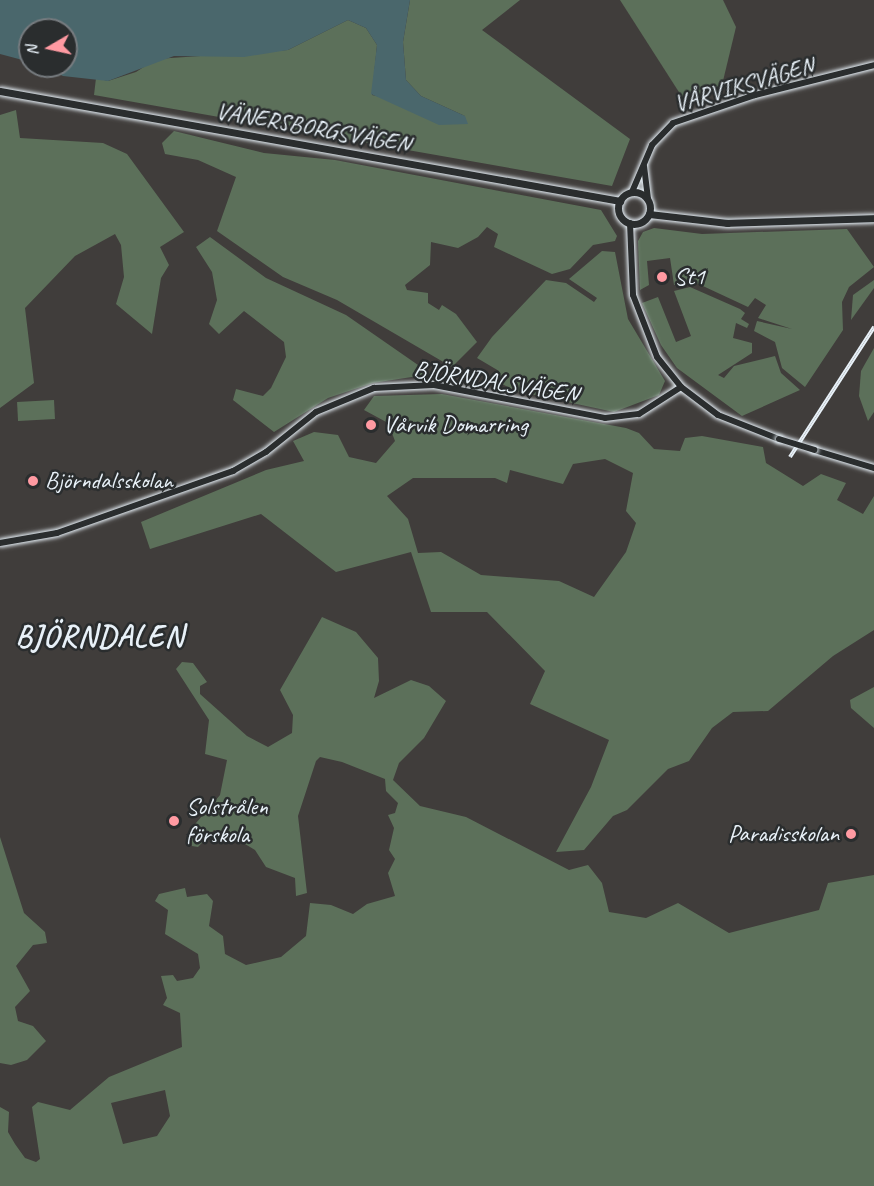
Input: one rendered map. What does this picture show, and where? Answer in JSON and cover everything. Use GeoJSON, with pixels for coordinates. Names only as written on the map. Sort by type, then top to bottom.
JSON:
{"type":"FeatureCollection","features":[{"type":"Feature","properties":{"kind":"main road","name":"VÄNERSBORGSVÄGEN"},"geometry":{"type":"LineString","coordinates":[[0,91],[620,201]]}},
{"type":"Feature","properties":{"kind":"main road"},"geometry":{"type":"LineString","coordinates":[[632,192],[648,199],[649,214],[641,222],[630,223],[621,216],[620,201],[632,192]]}},
{"type":"Feature","properties":{"kind":"main road"},"geometry":{"type":"LineString","coordinates":[[649,214],[727,223],[874,218]]}},
{"type":"Feature","properties":{"kind":"street","name":"VÅRVIKSVÄGEN"},"geometry":{"type":"LineString","coordinates":[[632,192],[658,136],[673,123],[755,95],[874,65]]}},
{"type":"Feature","properties":{"kind":"street"},"geometry":{"type":"LineString","coordinates":[[644,166],[648,199]]}},
{"type":"Feature","properties":{"kind":"street"},"geometry":{"type":"LineString","coordinates":[[630,223],[630,277],[636,311],[654,351],[681,387],[718,415],[779,439],[874,468]]}},
{"type":"Feature","properties":{"kind":"street","name":"BJÖRNDALSVÄGEN"},"geometry":{"type":"LineString","coordinates":[[0,543],[57,533],[233,471],[266,452],[316,412],[374,388],[434,385],[605,418],[639,414],[681,387]]}},
{"type":"Feature","properties":{"kind":"green space"},"geometry":{"type":"Polygon","coordinates":[[[410,0],[520,0],[482,30],[630,139],[612,186],[94,95],[96,78],[108,81],[136,72],[156,59],[288,50],[348,20],[366,28],[377,45],[372,95],[465,116],[421,96],[406,80],[403,42],[410,0]]]}},
{"type":"Feature","properties":{"kind":"green space"},"geometry":{"type":"Polygon","coordinates":[[[620,0],[723,0],[736,27],[722,85],[684,100],[620,0]]]}},
{"type":"Feature","properties":{"kind":"green space"},"geometry":{"type":"Polygon","coordinates":[[[16,110],[20,138],[103,143],[127,154],[184,232],[160,247],[169,265],[161,278],[152,334],[116,304],[124,277],[121,245],[115,234],[75,256],[25,308],[34,383],[0,408],[0,115],[16,110]]]}},
{"type":"Feature","properties":{"kind":"green space"},"geometry":{"type":"Polygon","coordinates":[[[174,131],[264,153],[335,160],[601,210],[617,236],[615,241],[593,245],[570,269],[552,274],[494,247],[498,234],[487,227],[478,237],[458,248],[431,242],[430,265],[405,285],[407,290],[428,293],[428,303],[439,310],[442,305],[456,314],[477,342],[452,367],[337,300],[283,277],[217,231],[236,177],[198,160],[165,154],[162,143],[174,131]]]}},
{"type":"Feature","properties":{"kind":"green space"},"geometry":{"type":"Polygon","coordinates":[[[654,228],[702,234],[847,229],[874,267],[849,287],[842,302],[843,330],[805,387],[782,368],[775,342],[754,331],[757,321],[792,329],[758,318],[766,305],[755,298],[748,307],[690,280],[674,285],[670,258],[647,261],[649,285],[640,290],[638,241],[643,232],[654,228]]]}},
{"type":"Feature","properties":{"kind":"green space"},"geometry":{"type":"Polygon","coordinates":[[[210,237],[266,278],[346,315],[431,374],[373,383],[328,398],[274,432],[233,400],[236,389],[263,396],[271,388],[286,357],[284,342],[244,311],[219,334],[209,324],[217,300],[212,272],[196,247],[210,237]]]}},
{"type":"Feature","properties":{"kind":"green space"},"geometry":{"type":"Polygon","coordinates":[[[602,251],[615,252],[628,319],[665,381],[659,395],[614,412],[516,391],[494,380],[499,371],[477,358],[492,337],[546,280],[566,283],[594,302],[597,298],[569,279],[602,251]]]}},
{"type":"Feature","properties":{"kind":"green space"},"geometry":{"type":"Polygon","coordinates":[[[874,280],[874,288],[851,320],[853,295],[874,280]]]}},
{"type":"Feature","properties":{"kind":"green space"},"geometry":{"type":"Polygon","coordinates":[[[690,287],[740,309],[745,313],[741,319],[749,324],[747,328],[736,323],[733,338],[752,343],[752,353],[718,375],[724,378],[734,366],[775,356],[781,373],[800,390],[742,416],[677,368],[661,345],[642,303],[658,297],[676,342],[691,336],[674,291],[690,287]]]}},
{"type":"Feature","properties":{"kind":"green space"},"geometry":{"type":"Polygon","coordinates":[[[874,348],[874,412],[868,421],[859,396],[861,371],[874,348]]]}},
{"type":"Feature","properties":{"kind":"green space"},"geometry":{"type":"Polygon","coordinates":[[[442,394],[626,428],[639,433],[654,449],[680,451],[685,438],[702,436],[763,447],[766,463],[803,486],[821,474],[846,483],[837,500],[863,514],[874,496],[874,630],[833,656],[768,711],[733,712],[712,728],[689,761],[668,769],[627,810],[613,816],[584,850],[556,852],[591,787],[609,740],[530,704],[545,671],[487,612],[431,612],[411,552],[336,572],[261,514],[150,549],[141,522],[266,470],[304,461],[293,441],[314,432],[338,435],[349,457],[376,463],[395,441],[388,423],[364,410],[374,396],[442,394]],[[605,459],[573,464],[563,484],[510,470],[507,483],[495,478],[413,478],[387,496],[408,519],[418,553],[441,552],[481,575],[559,581],[594,597],[626,552],[636,523],[626,511],[633,473],[605,459]]]}},
{"type":"Feature","properties":{"kind":"green space"},"geometry":{"type":"Polygon","coordinates":[[[54,400],[55,419],[18,421],[17,402],[54,400]]]}},
{"type":"Feature","properties":{"kind":"green space"},"geometry":{"type":"Polygon","coordinates":[[[322,617],[356,632],[378,658],[379,681],[374,698],[411,680],[429,686],[446,701],[424,738],[399,763],[393,780],[420,806],[466,817],[569,870],[588,865],[602,883],[609,912],[646,918],[678,903],[729,933],[819,910],[828,883],[874,875],[874,1186],[0,1186],[0,1107],[9,1112],[8,1132],[15,1144],[25,1158],[36,1162],[40,1159],[32,1107],[38,1102],[70,1110],[109,1077],[182,1047],[180,1013],[163,1005],[167,998],[161,976],[173,975],[177,981],[193,978],[200,968],[198,954],[165,934],[168,910],[155,901],[159,894],[185,888],[187,897],[207,894],[213,901],[209,926],[223,936],[225,954],[246,965],[281,957],[306,936],[310,903],[331,905],[353,914],[367,904],[395,896],[388,873],[395,859],[389,850],[394,828],[388,815],[395,813],[398,803],[386,791],[385,779],[342,762],[320,757],[316,761],[298,816],[307,893],[296,896],[295,878],[266,867],[255,850],[235,838],[214,830],[198,847],[192,846],[190,830],[220,795],[227,760],[205,754],[209,720],[176,669],[182,662],[193,663],[207,682],[200,686],[200,694],[247,736],[268,747],[292,733],[293,715],[280,690],[322,617]],[[165,1090],[111,1103],[123,1144],[157,1136],[170,1116],[165,1090]]]}},
{"type":"Feature","properties":{"kind":"green space"},"geometry":{"type":"Polygon","coordinates":[[[874,687],[874,728],[851,708],[850,700],[874,687]]]}},
{"type":"Feature","properties":{"kind":"green space"},"geometry":{"type":"Polygon","coordinates":[[[0,837],[24,913],[45,932],[47,943],[33,945],[16,966],[30,991],[15,1007],[18,1021],[33,1026],[46,1041],[27,1060],[11,1065],[0,1063],[0,837]]]}},
{"type":"Feature","properties":{"kind":"water"},"geometry":{"type":"Polygon","coordinates":[[[0,0],[410,0],[403,42],[406,80],[421,96],[465,116],[468,124],[439,125],[371,94],[377,45],[366,28],[348,20],[288,50],[244,57],[174,56],[108,81],[78,78],[78,18],[18,18],[18,59],[0,54],[0,0]]]}},
{"type":"Feature","properties":{"kind":"railway"},"geometry":{"type":"LineString","coordinates":[[790,457],[874,327]]}},
{"type":"Feature","properties":{"kind":"place","name":"St1"},"geometry":{"type":"Point","coordinates":[662,277]}},
{"type":"Feature","properties":{"kind":"place","name":"Vårvik Domarring"},"geometry":{"type":"Point","coordinates":[371,425]}},
{"type":"Feature","properties":{"kind":"place","name":"Björndalsskolan"},"geometry":{"type":"Point","coordinates":[33,481]}},
{"type":"Feature","properties":{"kind":"place","name":"Solstrålen förskola"},"geometry":{"type":"Point","coordinates":[174,821]}},
{"type":"Feature","properties":{"kind":"place","name":"Paradisskolan"},"geometry":{"type":"Point","coordinates":[851,834]}},
{"type":"Feature","properties":{"kind":"district","name":"BJÖRNDALEN"},"geometry":{"type":"Point","coordinates":[100,636]}}]}
